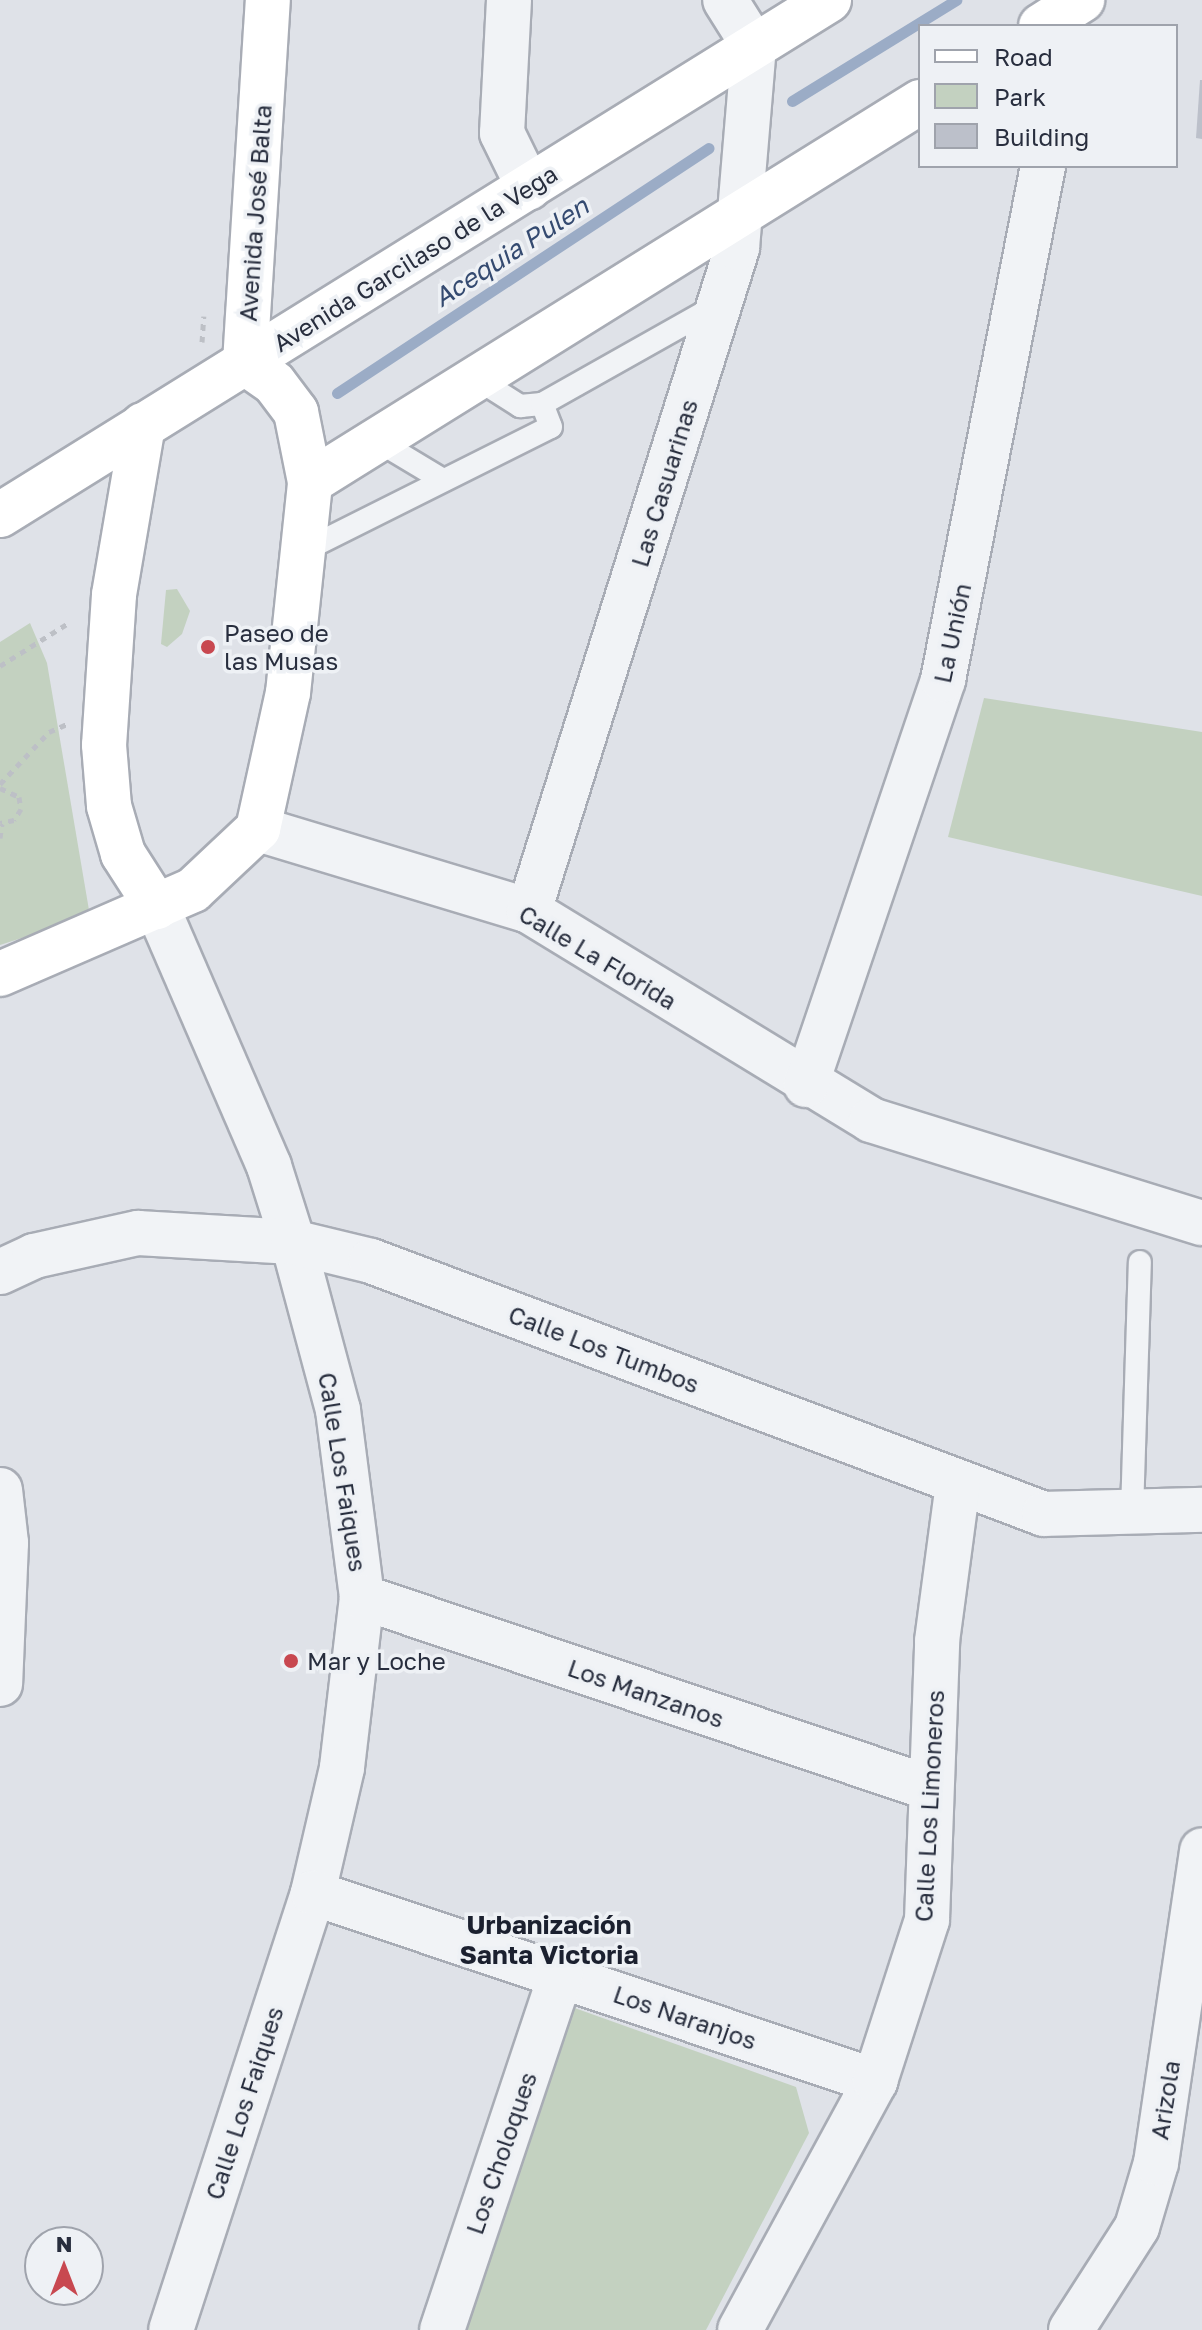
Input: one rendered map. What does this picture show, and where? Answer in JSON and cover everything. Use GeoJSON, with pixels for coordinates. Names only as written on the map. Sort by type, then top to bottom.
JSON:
{"type":"FeatureCollection","features":[{"type":"Feature","properties":{"kind":"street","name":"Avenida José Balta"},"geometry":{"type":"LineString","coordinates":[[245,363],[268,0]]}},
{"type":"Feature","properties":{"kind":"street"},"geometry":{"type":"LineString","coordinates":[[509,0],[502,133],[529,188]]}},
{"type":"Feature","properties":{"kind":"street"},"geometry":{"type":"LineString","coordinates":[[725,0],[754,46]]}},
{"type":"Feature","properties":{"kind":"street","name":"Avenida Garcilaso de la Vega"},"geometry":{"type":"LineString","coordinates":[[0,515],[829,0]]}},
{"type":"Feature","properties":{"kind":"street","name":"Las Casuarinas"},"geometry":{"type":"LineString","coordinates":[[529,911],[737,248],[734,219],[747,176],[754,46]]}},
{"type":"Feature","properties":{"kind":"street"},"geometry":{"type":"LineString","coordinates":[[310,482],[479,380],[918,103]]}},
{"type":"Feature","properties":{"kind":"street","name":"La Unión"},"geometry":{"type":"LineString","coordinates":[[806,1085],[943,680],[1043,168]]}},
{"type":"Feature","properties":{"kind":"street"},"geometry":{"type":"LineString","coordinates":[[0,974],[157,907],[219,873],[258,829],[288,693],[310,482],[296,412],[274,383],[245,363]]}},
{"type":"Feature","properties":{"kind":"street"},"geometry":{"type":"LineString","coordinates":[[143,425],[114,595],[106,708],[109,806],[123,854],[157,907]]}},
{"type":"Feature","properties":{"kind":"street","name":"Calle La Florida"},"geometry":{"type":"LineString","coordinates":[[258,829],[529,911],[806,1085],[871,1120],[1202,1223]]}},
{"type":"Feature","properties":{"kind":"street","name":"Calle Los Faiques"},"geometry":{"type":"LineString","coordinates":[[157,907],[269,1166],[293,1242],[338,1410],[362,1597],[342,1768],[313,1893],[171,2330]]}},
{"type":"Feature","properties":{"kind":"street","name":"Calle Los Tumbos"},"geometry":{"type":"LineString","coordinates":[[0,1272],[34,1256],[138,1233],[293,1242],[371,1261],[1044,1514],[1202,1510]]}},
{"type":"Feature","properties":{"kind":"street","name":"Calle Los Limoneros"},"geometry":{"type":"LineString","coordinates":[[740,2330],[875,2081],[927,1920],[937,1641],[958,1483]]}},
{"type":"Feature","properties":{"kind":"street"},"geometry":{"type":"LineString","coordinates":[[0,1490],[6,1543],[0,1684]]}},
{"type":"Feature","properties":{"kind":"street","name":"Los Manzanos"},"geometry":{"type":"LineString","coordinates":[[362,1597],[930,1788]]}},
{"type":"Feature","properties":{"kind":"street","name":"Arizola"},"geometry":{"type":"LineString","coordinates":[[1071,2330],[1137,2227],[1156,2163],[1189,2030],[1200,1871]]}},
{"type":"Feature","properties":{"kind":"street","name":"Los Naranjos"},"geometry":{"type":"LineString","coordinates":[[313,1893],[875,2081]]}},
{"type":"Feature","properties":{"kind":"street","name":"Los Choloques"},"geometry":{"type":"LineString","coordinates":[[442,2330],[561,1975]]}},
{"type":"Feature","properties":{"kind":"lane"},"geometry":{"type":"LineString","coordinates":[[479,380],[520,406],[542,404],[720,304]]}},
{"type":"Feature","properties":{"kind":"lane"},"geometry":{"type":"LineString","coordinates":[[305,550],[551,427],[542,404]]}},
{"type":"Feature","properties":{"kind":"lane"},"geometry":{"type":"LineString","coordinates":[[378,441],[443,480]]}},
{"type":"Feature","properties":{"kind":"lane"},"geometry":{"type":"LineString","coordinates":[[1132,1512],[1140,1262]]}},
{"type":"Feature","properties":{"kind":"path"},"geometry":{"type":"LineString","coordinates":[[0,666],[114,595]]}},
{"type":"Feature","properties":{"kind":"path"},"geometry":{"type":"LineString","coordinates":[[0,838],[1,823],[21,809],[19,797],[0,786],[49,732],[106,708]]}},
{"type":"Feature","properties":{"kind":"green space"},"geometry":{"type":"Polygon","coordinates":[[[177,589],[190,611],[182,634],[167,647],[161,644],[166,590],[177,589]]]}},
{"type":"Feature","properties":{"kind":"green space"},"geometry":{"type":"Polygon","coordinates":[[[30,623],[47,663],[90,916],[0,945],[0,642],[30,623]]]}},
{"type":"Feature","properties":{"kind":"green space"},"geometry":{"type":"Polygon","coordinates":[[[984,698],[1202,732],[1202,896],[948,837],[984,698]]]}},
{"type":"Feature","properties":{"kind":"green space"},"geometry":{"type":"Polygon","coordinates":[[[569,2006],[796,2087],[809,2133],[706,2330],[456,2330],[569,2006]]]}},
{"type":"Feature","properties":{"kind":"building"},"geometry":{"type":"Polygon","coordinates":[[[1202,80],[1202,139],[1196,138],[1202,80]]]}},
{"type":"Feature","properties":{"kind":"waterway","name":"Acequia Pulen"},"geometry":{"type":"LineString","coordinates":[[792,101],[956,0]]}},
{"type":"Feature","properties":{"kind":"waterway","name":"Acequia Pulen"},"geometry":{"type":"LineString","coordinates":[[337,393],[709,148]]}},
{"type":"Feature","properties":{"kind":"place","name":"Paseo de las Musas"},"geometry":{"type":"Point","coordinates":[208,647]}},
{"type":"Feature","properties":{"kind":"place","name":"Mar y Loche"},"geometry":{"type":"Point","coordinates":[291,1661]}},
{"type":"Feature","properties":{"kind":"district","name":"Urbanización Santa Victoria"},"geometry":{"type":"Point","coordinates":[549,1940]}}]}
